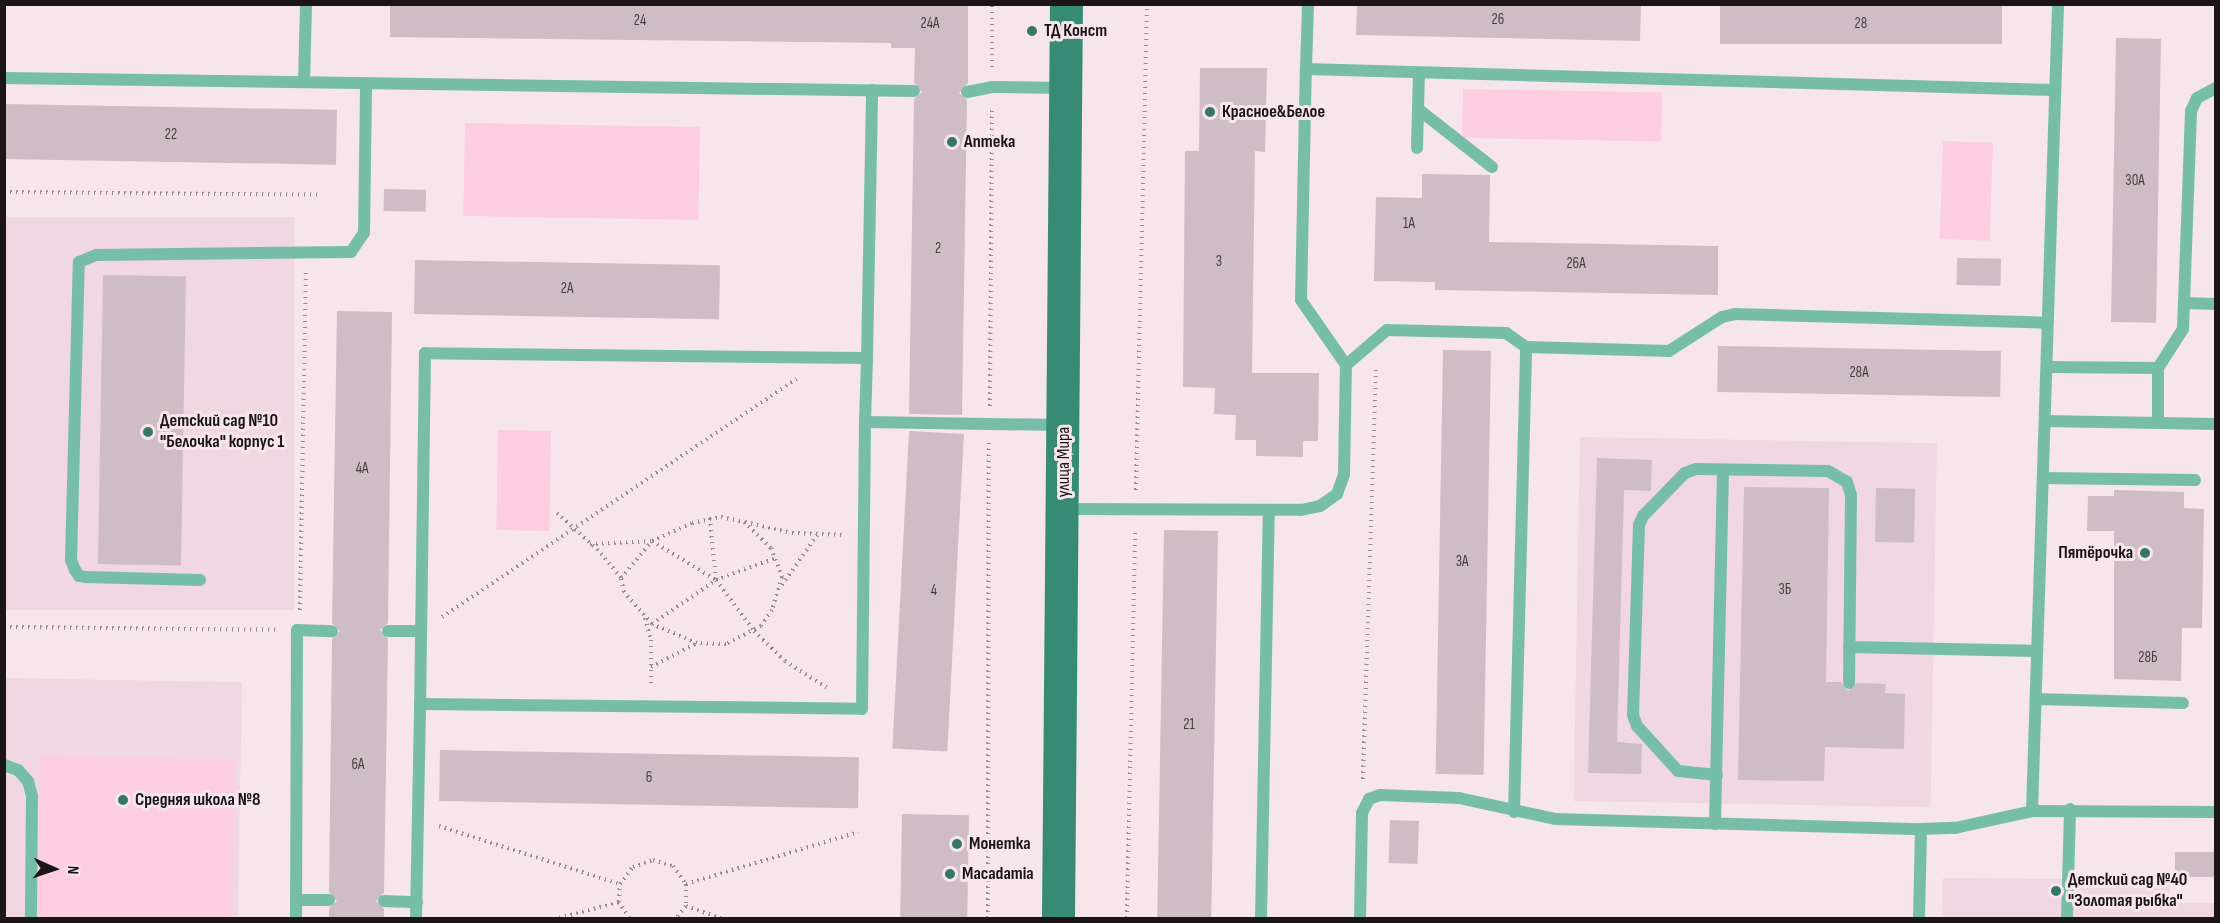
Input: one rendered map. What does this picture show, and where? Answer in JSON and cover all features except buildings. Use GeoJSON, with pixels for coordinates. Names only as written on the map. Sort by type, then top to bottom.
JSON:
{"type":"FeatureCollection","features":[{"type":"Feature","properties":{"kind":"main road","name":"улица Мира"},"geometry":{"type":"LineString","coordinates":[[1058,918],[1066,4]]}},
{"type":"Feature","properties":{"kind":"lane"},"geometry":{"type":"LineString","coordinates":[[304,82],[306,4]]}},
{"type":"Feature","properties":{"kind":"lane"},"geometry":{"type":"LineString","coordinates":[[1063,509],[1269,510],[1320,506],[1337,494],[1344,475],[1346,365],[1301,300],[1308,4]]}},
{"type":"Feature","properties":{"kind":"lane"},"geometry":{"type":"LineString","coordinates":[[2032,811],[2058,4]]}},
{"type":"Feature","properties":{"kind":"lane"},"geometry":{"type":"LineString","coordinates":[[1306,69],[2055,90]]}},
{"type":"Feature","properties":{"kind":"lane"},"geometry":{"type":"LineString","coordinates":[[1417,148],[1419,73]]}},
{"type":"Feature","properties":{"kind":"lane"},"geometry":{"type":"LineString","coordinates":[[4,78],[914,91]]}},
{"type":"Feature","properties":{"kind":"lane"},"geometry":{"type":"LineString","coordinates":[[200,580],[86,578],[78,576],[71,560],[79,262],[96,255],[351,252],[364,233],[366,83]]}},
{"type":"Feature","properties":{"kind":"lane"},"geometry":{"type":"LineString","coordinates":[[968,92],[992,87],[1066,88]]}},
{"type":"Feature","properties":{"kind":"lane"},"geometry":{"type":"LineString","coordinates":[[2158,422],[2158,368],[2183,329],[2191,111],[2197,98],[2216,88]]}},
{"type":"Feature","properties":{"kind":"lane"},"geometry":{"type":"LineString","coordinates":[[420,704],[862,710],[863,536],[872,90]]}},
{"type":"Feature","properties":{"kind":"lane"},"geometry":{"type":"LineString","coordinates":[[1418,109],[1492,167]]}},
{"type":"Feature","properties":{"kind":"lane"},"geometry":{"type":"LineString","coordinates":[[2184,303],[2216,304]]}},
{"type":"Feature","properties":{"kind":"lane"},"geometry":{"type":"LineString","coordinates":[[1346,365],[1377,336],[1402,329],[1506,333],[1526,347],[1669,351],[1722,317],[1735,314],[2048,322]]}},
{"type":"Feature","properties":{"kind":"lane"},"geometry":{"type":"LineString","coordinates":[[1514,812],[1526,347]]}},
{"type":"Feature","properties":{"kind":"lane"},"geometry":{"type":"LineString","coordinates":[[416,918],[426,353],[867,358]]}},
{"type":"Feature","properties":{"kind":"lane"},"geometry":{"type":"LineString","coordinates":[[2047,367],[2158,368]]}},
{"type":"Feature","properties":{"kind":"lane"},"geometry":{"type":"LineString","coordinates":[[2045,421],[2216,424]]}},
{"type":"Feature","properties":{"kind":"lane"},"geometry":{"type":"LineString","coordinates":[[865,422],[1064,425]]}},
{"type":"Feature","properties":{"kind":"lane"},"geometry":{"type":"LineString","coordinates":[[1715,824],[1723,470]]}},
{"type":"Feature","properties":{"kind":"lane"},"geometry":{"type":"LineString","coordinates":[[1717,775],[1678,771],[1636,726],[1633,715],[1639,525],[1643,516],[1684,473],[1723,470],[1828,471],[1847,482],[1851,495],[1849,682]]}},
{"type":"Feature","properties":{"kind":"lane"},"geometry":{"type":"LineString","coordinates":[[2043,478],[2195,480]]}},
{"type":"Feature","properties":{"kind":"lane"},"geometry":{"type":"LineString","coordinates":[[1261,918],[1269,510]]}},
{"type":"Feature","properties":{"kind":"lane"},"geometry":{"type":"LineString","coordinates":[[296,918],[297,630],[332,631]]}},
{"type":"Feature","properties":{"kind":"lane"},"geometry":{"type":"LineString","coordinates":[[388,631],[421,631]]}},
{"type":"Feature","properties":{"kind":"lane"},"geometry":{"type":"LineString","coordinates":[[1849,647],[2037,651]]}},
{"type":"Feature","properties":{"kind":"lane"},"geometry":{"type":"LineString","coordinates":[[2036,699],[2183,703]]}},
{"type":"Feature","properties":{"kind":"lane"},"geometry":{"type":"LineString","coordinates":[[4,765],[18,770],[28,781],[32,796],[31,918]]}},
{"type":"Feature","properties":{"kind":"lane"},"geometry":{"type":"LineString","coordinates":[[1360,918],[1362,813],[1369,799],[1380,795],[1440,795],[1555,819],[1921,829],[1955,828],[2032,811],[2070,809],[2216,812]]}},
{"type":"Feature","properties":{"kind":"lane"},"geometry":{"type":"LineString","coordinates":[[2067,918],[2070,809]]}},
{"type":"Feature","properties":{"kind":"lane"},"geometry":{"type":"LineString","coordinates":[[1918,918],[1921,829]]}},
{"type":"Feature","properties":{"kind":"lane"},"geometry":{"type":"LineString","coordinates":[[296,900],[329,900]]}},
{"type":"Feature","properties":{"kind":"lane"},"geometry":{"type":"LineString","coordinates":[[384,901],[417,902]]}},
{"type":"Feature","properties":{"kind":"path"},"geometry":{"type":"LineString","coordinates":[[988,918],[992,4]]}},
{"type":"Feature","properties":{"kind":"path"},"geometry":{"type":"LineString","coordinates":[[1127,918],[1147,4]]}},
{"type":"Feature","properties":{"kind":"path"},"geometry":{"type":"LineString","coordinates":[[4,192],[322,195]]}},
{"type":"Feature","properties":{"kind":"path"},"geometry":{"type":"LineString","coordinates":[[4,627],[297,630],[306,270]]}},
{"type":"Feature","properties":{"kind":"path"},"geometry":{"type":"LineString","coordinates":[[1362,813],[1377,336]]}},
{"type":"Feature","properties":{"kind":"path"},"geometry":{"type":"LineString","coordinates":[[421,631],[575,530],[828,357]]}},
{"type":"Feature","properties":{"kind":"path"},"geometry":{"type":"LineString","coordinates":[[557,513],[621,578],[624,592],[652,624],[697,643],[726,644],[754,631],[772,610],[790,570],[817,534]]}},
{"type":"Feature","properties":{"kind":"path"},"geometry":{"type":"LineString","coordinates":[[590,544],[652,542],[710,518],[744,522],[792,533],[863,536]]}},
{"type":"Feature","properties":{"kind":"path"},"geometry":{"type":"LineString","coordinates":[[710,518],[716,580]]}},
{"type":"Feature","properties":{"kind":"path"},"geometry":{"type":"LineString","coordinates":[[744,522],[775,558],[782,577],[778,594]]}},
{"type":"Feature","properties":{"kind":"path"},"geometry":{"type":"LineString","coordinates":[[621,578],[652,542]]}},
{"type":"Feature","properties":{"kind":"path"},"geometry":{"type":"LineString","coordinates":[[652,542],[716,580],[754,631],[785,661],[862,710]]}},
{"type":"Feature","properties":{"kind":"path"},"geometry":{"type":"LineString","coordinates":[[652,624],[716,580],[775,558]]}},
{"type":"Feature","properties":{"kind":"path"},"geometry":{"type":"LineString","coordinates":[[645,617],[651,640],[651,707]]}},
{"type":"Feature","properties":{"kind":"path"},"geometry":{"type":"LineString","coordinates":[[651,667],[697,643]]}},
{"type":"Feature","properties":{"kind":"path"},"geometry":{"type":"LineString","coordinates":[[439,826],[620,884]]}},
{"type":"Feature","properties":{"kind":"path"},"geometry":{"type":"LineString","coordinates":[[686,884],[858,832]]}},
{"type":"Feature","properties":{"kind":"path"},"geometry":{"type":"LineString","coordinates":[[629,918],[619,902],[620,884],[633,867],[653,860],[673,866],[686,884],[686,906],[676,918]]}},
{"type":"Feature","properties":{"kind":"path"},"geometry":{"type":"LineString","coordinates":[[559,918],[619,902]]}},
{"type":"Feature","properties":{"kind":"path"},"geometry":{"type":"LineString","coordinates":[[686,906],[721,918]]}},
{"type":"Feature","properties":{"kind":"shaded area"},"geometry":{"type":"Polygon","coordinates":[[[1463,89],[1662,92],[1661,141],[1462,138],[1463,89]]]}},
{"type":"Feature","properties":{"kind":"shaded area"},"geometry":{"type":"Polygon","coordinates":[[[465,123],[700,127],[698,220],[463,216],[465,123]]]}},
{"type":"Feature","properties":{"kind":"shaded area"},"geometry":{"type":"Polygon","coordinates":[[[1943,141],[1993,143],[1990,241],[1940,239],[1943,141]]]}},
{"type":"Feature","properties":{"kind":"shaded area","name":"Детский сад №10 \"Белочка\" корпус 1"},"geometry":{"type":"Polygon","coordinates":[[[5,217],[294,217],[294,610],[5,610],[5,217]]]}},
{"type":"Feature","properties":{"kind":"shaded area"},"geometry":{"type":"Polygon","coordinates":[[[498,430],[551,431],[549,531],[496,530],[498,430]]]}},
{"type":"Feature","properties":{"kind":"shaded area"},"geometry":{"type":"Polygon","coordinates":[[[1580,437],[1937,443],[1931,807],[1574,801],[1580,437]]]}},
{"type":"Feature","properties":{"kind":"shaded area","name":"Средняя школа №8"},"geometry":{"type":"Polygon","coordinates":[[[5,678],[242,682],[238,918],[4,918],[5,678]]]}},
{"type":"Feature","properties":{"kind":"shaded area"},"geometry":{"type":"Polygon","coordinates":[[[40,756],[234,759],[231,918],[37,918],[40,756]]]}},
{"type":"Feature","properties":{"kind":"shaded area","name":"Детский сад №40 \"Золотая рыбка\""},"geometry":{"type":"Polygon","coordinates":[[[1943,878],[2170,880],[2170,903],[2215,903],[2215,918],[1942,918],[1943,878]]]}},
{"type":"Feature","properties":{"kind":"place","name":"ТД Конст"},"geometry":{"type":"Point","coordinates":[1032,31]}},
{"type":"Feature","properties":{"kind":"place","name":"Красное&Белое"},"geometry":{"type":"Point","coordinates":[1210,112]}},
{"type":"Feature","properties":{"kind":"place","name":"Аптека"},"geometry":{"type":"Point","coordinates":[952,142]}},
{"type":"Feature","properties":{"kind":"place","name":"Детский сад №10 \"Белочка\" корпус 1"},"geometry":{"type":"Point","coordinates":[148,432]}},
{"type":"Feature","properties":{"kind":"place","name":"Пятёрочка"},"geometry":{"type":"Point","coordinates":[2145,553]}},
{"type":"Feature","properties":{"kind":"place","name":"Средняя школа №8"},"geometry":{"type":"Point","coordinates":[123,800]}},
{"type":"Feature","properties":{"kind":"place","name":"Монетка"},"geometry":{"type":"Point","coordinates":[957,844]}},
{"type":"Feature","properties":{"kind":"place","name":"Macadamia"},"geometry":{"type":"Point","coordinates":[950,874]}},
{"type":"Feature","properties":{"kind":"place","name":"Детский сад №40 \"Золотая рыбка\""},"geometry":{"type":"Point","coordinates":[2056,891]}}]}
